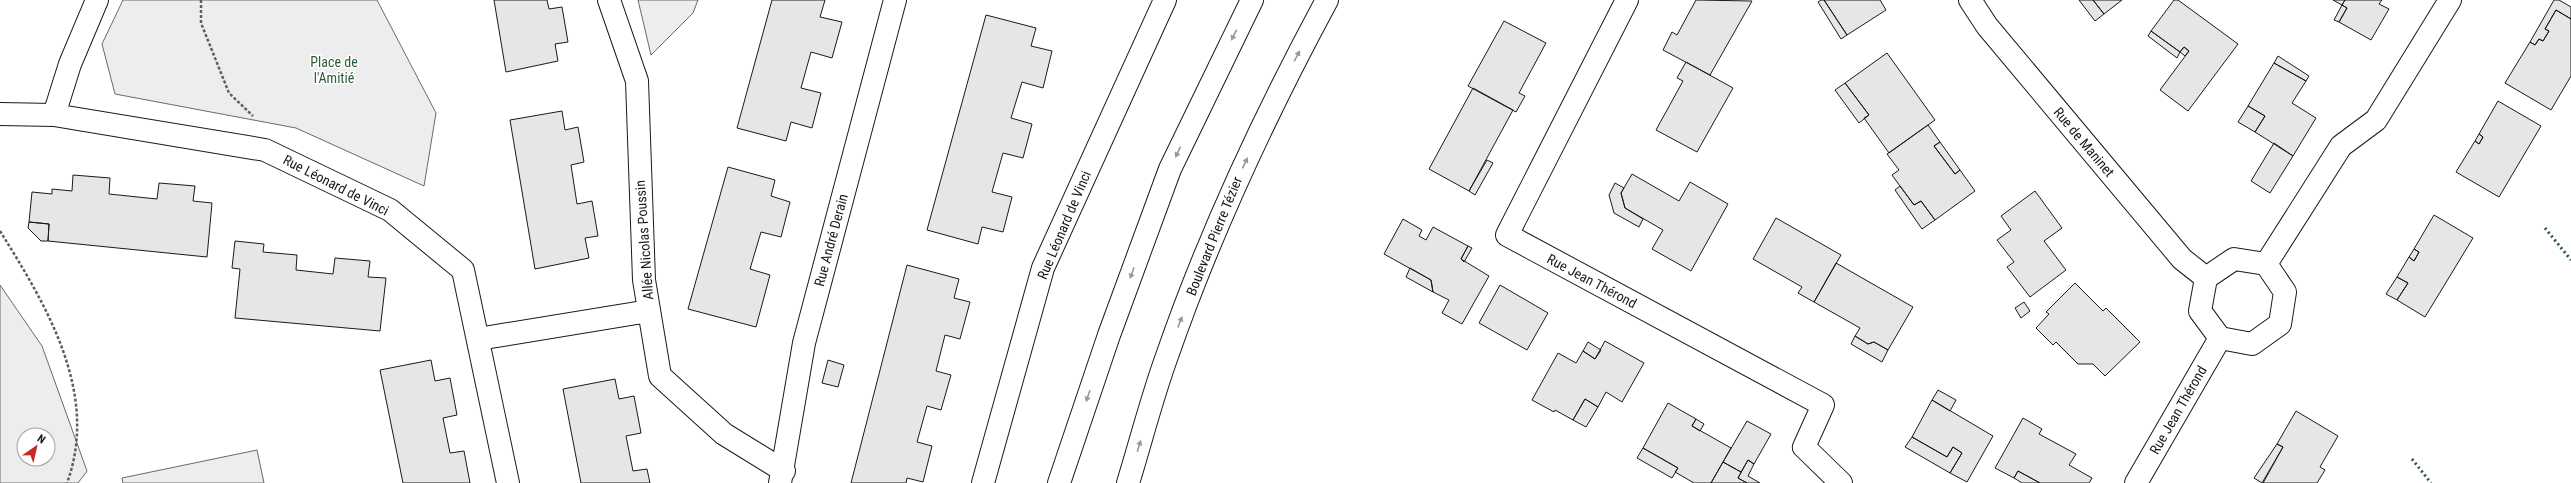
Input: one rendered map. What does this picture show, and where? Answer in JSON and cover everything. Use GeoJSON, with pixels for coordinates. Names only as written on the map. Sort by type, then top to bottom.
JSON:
{"type":"FeatureCollection","features":[{"type":"Feature","properties":{"kind":"street"},"geometry":{"type":"LineString","coordinates":[[54,115],[70,64],[97,0]]}},
{"type":"Feature","properties":{"kind":"street","name":"Allée Nicolas Poussin"},"geometry":{"type":"LineString","coordinates":[[609,0],[636,81],[644,280],[660,376],[724,434],[782,477]]}},
{"type":"Feature","properties":{"kind":"street","name":"Rue André Derain"},"geometry":{"type":"LineString","coordinates":[[782,477],[804,343],[895,0]]}},
{"type":"Feature","properties":{"kind":"street","name":"Rue Léonard de Vinci"},"geometry":{"type":"LineString","coordinates":[[982,483],[1044,268],[1165,0]]}},
{"type":"Feature","properties":{"kind":"street"},"geometry":{"type":"LineString","coordinates":[[1059,483],[1109,335],[1170,169],[1252,0]]}},
{"type":"Feature","properties":{"kind":"street","name":"Boulevard Pierre Tézier"},"geometry":{"type":"LineString","coordinates":[[1128,483],[1167,356],[1229,197],[1279,90],[1327,0]]}},
{"type":"Feature","properties":{"kind":"street","name":"Rue Jean Thérond"},"geometry":{"type":"LineString","coordinates":[[1627,0],[1507,235],[1823,405],[1804,447],[1841,483]]}},
{"type":"Feature","properties":{"kind":"street","name":"Rue de Maninet"},"geometry":{"type":"LineString","coordinates":[[1970,0],[1987,26],[2177,253],[2206,278]]}},
{"type":"Feature","properties":{"kind":"street"},"geometry":{"type":"LineString","coordinates":[[2266,264],[2341,146],[2376,120],[2450,0]]}},
{"type":"Feature","properties":{"kind":"street","name":"Rue Léonard de Vinci"},"geometry":{"type":"LineString","coordinates":[[0,114],[54,115],[265,150],[390,210],[463,270],[508,483]]}},
{"type":"Feature","properties":{"kind":"street"},"geometry":{"type":"LineString","coordinates":[[2234,259],[2266,264],[2285,292],[2280,324],[2252,344],[2220,338],[2200,311],[2206,278],[2234,259]]}},
{"type":"Feature","properties":{"kind":"street"},"geometry":{"type":"LineString","coordinates":[[478,339],[649,310]]}},
{"type":"Feature","properties":{"kind":"street","name":"Rue Jean Thérond"},"geometry":{"type":"LineString","coordinates":[[2136,483],[2220,338]]}},
{"type":"Feature","properties":{"kind":"path"},"geometry":{"type":"LineString","coordinates":[[201,0],[201,23],[229,93],[260,122],[265,150]]}},
{"type":"Feature","properties":{"kind":"path"},"geometry":{"type":"LineString","coordinates":[[0,231],[29,278],[65,354],[76,396],[79,425],[73,468],[67,483]]}},
{"type":"Feature","properties":{"kind":"shaded area","name":"Place de l'Amitié"},"geometry":{"type":"Polygon","coordinates":[[[123,0],[377,0],[436,113],[424,186],[296,128],[115,94],[102,44],[123,0]]]}},
{"type":"Feature","properties":{"kind":"shaded area"},"geometry":{"type":"Polygon","coordinates":[[[638,0],[698,0],[693,13],[651,55],[638,0]]]}},
{"type":"Feature","properties":{"kind":"shaded area"},"geometry":{"type":"Polygon","coordinates":[[[0,285],[42,346],[87,471],[78,483],[0,483],[0,285]]]}},
{"type":"Feature","properties":{"kind":"shaded area"},"geometry":{"type":"Polygon","coordinates":[[[257,450],[264,483],[123,483],[122,478],[257,450]]]}},
{"type":"Feature","properties":{"kind":"building"},"geometry":{"type":"Polygon","coordinates":[[[494,0],[547,0],[549,9],[562,7],[568,42],[555,44],[558,61],[506,72],[494,0]]]}},
{"type":"Feature","properties":{"kind":"building"},"geometry":{"type":"Polygon","coordinates":[[[772,0],[825,0],[820,17],[842,22],[832,58],[811,52],[801,88],[821,93],[812,128],[791,122],[786,141],[737,128],[772,0]]]}},
{"type":"Feature","properties":{"kind":"building"},"geometry":{"type":"Polygon","coordinates":[[[1696,0],[1752,1],[1710,75],[1663,50],[1672,32],[1677,35],[1696,0]]]}},
{"type":"Feature","properties":{"kind":"building"},"geometry":{"type":"Polygon","coordinates":[[[1824,0],[1847,35],[1841,39],[1818,2],[1824,0]]]}},
{"type":"Feature","properties":{"kind":"building"},"geometry":{"type":"Polygon","coordinates":[[[1824,0],[1880,0],[1886,10],[1847,35],[1824,0]]]}},
{"type":"Feature","properties":{"kind":"building"},"geometry":{"type":"Polygon","coordinates":[[[2079,0],[2093,0],[2104,14],[2095,21],[2079,0]]]}},
{"type":"Feature","properties":{"kind":"building"},"geometry":{"type":"Polygon","coordinates":[[[2093,0],[2122,0],[2104,14],[2093,0]]]}},
{"type":"Feature","properties":{"kind":"building"},"geometry":{"type":"Polygon","coordinates":[[[2174,0],[2178,0],[2238,44],[2188,111],[2160,90],[2189,51],[2184,47],[2180,52],[2151,31],[2174,0]]]}},
{"type":"Feature","properties":{"kind":"building"},"geometry":{"type":"Polygon","coordinates":[[[2333,0],[2345,0],[2342,5],[2333,0]]]}},
{"type":"Feature","properties":{"kind":"building"},"geometry":{"type":"Polygon","coordinates":[[[2345,0],[2382,0],[2379,4],[2389,9],[2371,40],[2339,22],[2347,8],[2342,5],[2345,0]]]}},
{"type":"Feature","properties":{"kind":"building"},"geometry":{"type":"Polygon","coordinates":[[[2554,0],[2559,0],[2571,7],[2571,19],[2556,10],[2545,29],[2549,31],[2543,41],[2539,39],[2535,45],[2530,42],[2554,0]]]}},
{"type":"Feature","properties":{"kind":"building"},"geometry":{"type":"Polygon","coordinates":[[[2342,5],[2347,8],[2339,22],[2334,20],[2342,5]]]}},
{"type":"Feature","properties":{"kind":"building"},"geometry":{"type":"Polygon","coordinates":[[[2556,10],[2571,19],[2571,76],[2551,110],[2505,83],[2530,42],[2535,45],[2539,39],[2543,41],[2549,31],[2545,29],[2556,10]]]}},
{"type":"Feature","properties":{"kind":"building"},"geometry":{"type":"Polygon","coordinates":[[[986,15],[1036,28],[1031,46],[1052,51],[1043,88],[1022,82],[1011,118],[1032,124],[1023,158],[1003,153],[992,192],[1012,197],[1003,232],[982,227],[978,244],[927,230],[986,15]]]}},
{"type":"Feature","properties":{"kind":"building"},"geometry":{"type":"Polygon","coordinates":[[[1504,21],[1546,43],[1519,93],[1525,96],[1516,112],[1468,86],[1504,21]]]}},
{"type":"Feature","properties":{"kind":"building"},"geometry":{"type":"Polygon","coordinates":[[[2151,31],[2180,52],[2177,58],[2148,36],[2151,31]]]}},
{"type":"Feature","properties":{"kind":"building"},"geometry":{"type":"Polygon","coordinates":[[[2184,47],[2189,51],[2185,56],[2180,52],[2184,47]]]}},
{"type":"Feature","properties":{"kind":"building"},"geometry":{"type":"Polygon","coordinates":[[[1887,53],[1935,120],[1889,153],[1864,118],[1869,115],[1845,83],[1887,53]]]}},
{"type":"Feature","properties":{"kind":"building"},"geometry":{"type":"Polygon","coordinates":[[[2278,56],[2309,76],[2306,81],[2274,63],[2278,56]]]}},
{"type":"Feature","properties":{"kind":"building"},"geometry":{"type":"Polygon","coordinates":[[[1686,62],[1733,88],[1697,152],[1656,130],[1683,81],[1677,78],[1686,62]]]}},
{"type":"Feature","properties":{"kind":"building"},"geometry":{"type":"Polygon","coordinates":[[[2274,63],[2306,81],[2292,103],[2316,118],[2293,156],[2255,132],[2265,116],[2248,106],[2274,63]]]}},
{"type":"Feature","properties":{"kind":"building"},"geometry":{"type":"Polygon","coordinates":[[[1845,83],[1869,115],[1859,123],[1835,90],[1845,83]]]}},
{"type":"Feature","properties":{"kind":"building"},"geometry":{"type":"Polygon","coordinates":[[[1473,88],[1513,110],[1469,191],[1429,169],[1473,88]]]}},
{"type":"Feature","properties":{"kind":"building"},"geometry":{"type":"Polygon","coordinates":[[[2498,101],[2541,126],[2499,197],[2456,172],[2475,141],[2479,144],[2483,137],[2479,134],[2498,101]]]}},
{"type":"Feature","properties":{"kind":"building"},"geometry":{"type":"Polygon","coordinates":[[[2248,106],[2265,116],[2255,132],[2238,122],[2248,106]]]}},
{"type":"Feature","properties":{"kind":"building"},"geometry":{"type":"Polygon","coordinates":[[[562,111],[565,130],[578,127],[584,162],[571,165],[577,204],[592,201],[598,236],[585,238],[589,258],[535,269],[510,120],[562,111]]]}},
{"type":"Feature","properties":{"kind":"building"},"geometry":{"type":"Polygon","coordinates":[[[1928,125],[1940,142],[1934,146],[1955,174],[1960,170],[1975,191],[1935,220],[1921,201],[1914,205],[1892,175],[1899,170],[1887,154],[1928,125]]]}},
{"type":"Feature","properties":{"kind":"building"},"geometry":{"type":"Polygon","coordinates":[[[2479,134],[2483,137],[2479,144],[2475,141],[2479,134]]]}},
{"type":"Feature","properties":{"kind":"building"},"geometry":{"type":"Polygon","coordinates":[[[1940,142],[1960,170],[1955,174],[1934,146],[1940,142]]]}},
{"type":"Feature","properties":{"kind":"building"},"geometry":{"type":"Polygon","coordinates":[[[2274,143],[2293,156],[2270,193],[2251,181],[2274,143]]]}},
{"type":"Feature","properties":{"kind":"building"},"geometry":{"type":"Polygon","coordinates":[[[1487,160],[1493,163],[1475,195],[1469,191],[1487,160]]]}},
{"type":"Feature","properties":{"kind":"building"},"geometry":{"type":"Polygon","coordinates":[[[728,167],[775,180],[771,196],[790,202],[781,237],[761,232],[750,269],[770,275],[756,327],[688,309],[728,167]]]}},
{"type":"Feature","properties":{"kind":"building"},"geometry":{"type":"Polygon","coordinates":[[[1632,174],[1679,201],[1690,182],[1728,204],[1691,271],[1652,249],[1663,230],[1625,208],[1621,193],[1632,174]]]}},
{"type":"Feature","properties":{"kind":"building"},"geometry":{"type":"Polygon","coordinates":[[[73,175],[110,178],[109,194],[157,199],[159,183],[195,186],[193,201],[212,203],[207,257],[48,241],[49,224],[29,222],[32,192],[52,194],[52,189],[72,191],[73,175]]]}},
{"type":"Feature","properties":{"kind":"building"},"geometry":{"type":"Polygon","coordinates":[[[1615,183],[1624,188],[1621,193],[1625,208],[1643,219],[1639,227],[1614,213],[1609,195],[1615,183]]]}},
{"type":"Feature","properties":{"kind":"building"},"geometry":{"type":"Polygon","coordinates":[[[1900,186],[1914,205],[1921,201],[1935,220],[1922,229],[1895,190],[1900,186]]]}},
{"type":"Feature","properties":{"kind":"building"},"geometry":{"type":"Polygon","coordinates":[[[2035,191],[2062,228],[2044,241],[2066,270],[2030,297],[2007,267],[2014,262],[1997,240],[2011,230],[2001,216],[2035,191]]]}},
{"type":"Feature","properties":{"kind":"building"},"geometry":{"type":"Polygon","coordinates":[[[2434,215],[2473,238],[2425,317],[2397,300],[2408,283],[2397,277],[2409,257],[2414,261],[2419,252],[2414,249],[2434,215]]]}},
{"type":"Feature","properties":{"kind":"building"},"geometry":{"type":"Polygon","coordinates":[[[1776,218],[1841,255],[1814,302],[1798,293],[1802,287],[1753,259],[1776,218]]]}},
{"type":"Feature","properties":{"kind":"building"},"geometry":{"type":"Polygon","coordinates":[[[1403,219],[1422,230],[1419,236],[1426,240],[1433,227],[1468,246],[1461,259],[1489,276],[1462,324],[1442,313],[1449,300],[1433,292],[1431,280],[1384,254],[1403,219]]]}},
{"type":"Feature","properties":{"kind":"building"},"geometry":{"type":"Polygon","coordinates":[[[29,222],[49,224],[48,241],[41,241],[28,228],[29,222]]]}},
{"type":"Feature","properties":{"kind":"building"},"geometry":{"type":"Polygon","coordinates":[[[235,241],[264,244],[263,252],[297,255],[296,270],[333,274],[335,258],[370,261],[368,277],[386,278],[380,331],[235,318],[240,269],[232,268],[235,241]]]}},
{"type":"Feature","properties":{"kind":"building"},"geometry":{"type":"Polygon","coordinates":[[[1468,246],[1472,248],[1464,262],[1461,259],[1468,246]]]}},
{"type":"Feature","properties":{"kind":"building"},"geometry":{"type":"Polygon","coordinates":[[[2414,249],[2419,252],[2414,261],[2409,257],[2414,249]]]}},
{"type":"Feature","properties":{"kind":"building"},"geometry":{"type":"Polygon","coordinates":[[[1836,263],[1913,307],[1888,350],[1874,342],[1868,344],[1855,336],[1860,328],[1814,302],[1836,263]]]}},
{"type":"Feature","properties":{"kind":"building"},"geometry":{"type":"Polygon","coordinates":[[[907,265],[959,279],[954,298],[970,302],[960,339],[945,335],[936,371],[951,375],[941,410],[927,406],[917,442],[932,446],[923,482],[907,478],[906,483],[851,483],[907,265]]]}},
{"type":"Feature","properties":{"kind":"building"},"geometry":{"type":"Polygon","coordinates":[[[1410,268],[1431,280],[1433,292],[1406,277],[1410,268]]]}},
{"type":"Feature","properties":{"kind":"building"},"geometry":{"type":"Polygon","coordinates":[[[2397,277],[2408,283],[2397,300],[2386,294],[2397,277]]]}},
{"type":"Feature","properties":{"kind":"building"},"geometry":{"type":"Polygon","coordinates":[[[2075,283],[2103,311],[2106,308],[2140,342],[2105,376],[2093,364],[2078,364],[2056,342],[2053,345],[2036,328],[2049,314],[2046,312],[2075,283]]]}},
{"type":"Feature","properties":{"kind":"building"},"geometry":{"type":"Polygon","coordinates":[[[1500,285],[1548,313],[1527,350],[1479,323],[1500,285]]]}},
{"type":"Feature","properties":{"kind":"building"},"geometry":{"type":"Polygon","coordinates":[[[2024,302],[2030,311],[2021,318],[2015,308],[2024,302]]]}},
{"type":"Feature","properties":{"kind":"building"},"geometry":{"type":"Polygon","coordinates":[[[1855,336],[1868,344],[1874,342],[1888,350],[1882,362],[1851,344],[1855,336]]]}},
{"type":"Feature","properties":{"kind":"building"},"geometry":{"type":"Polygon","coordinates":[[[1605,341],[1644,363],[1622,402],[1606,392],[1598,407],[1585,399],[1573,420],[1532,400],[1558,353],[1576,363],[1583,351],[1595,359],[1605,341]]]}},
{"type":"Feature","properties":{"kind":"building"},"geometry":{"type":"Polygon","coordinates":[[[1588,342],[1601,350],[1595,359],[1583,351],[1588,342]]]}},
{"type":"Feature","properties":{"kind":"building"},"geometry":{"type":"Polygon","coordinates":[[[431,360],[435,381],[450,378],[457,415],[443,418],[450,453],[464,451],[470,483],[403,483],[380,370],[431,360]]]}},
{"type":"Feature","properties":{"kind":"building"},"geometry":{"type":"Polygon","coordinates":[[[828,360],[844,365],[838,387],[822,383],[828,360]]]}},
{"type":"Feature","properties":{"kind":"building"},"geometry":{"type":"Polygon","coordinates":[[[615,379],[619,399],[634,396],[641,433],[626,436],[633,471],[647,469],[650,483],[581,483],[563,389],[615,379]]]}},
{"type":"Feature","properties":{"kind":"building"},"geometry":{"type":"Polygon","coordinates":[[[1938,390],[1956,400],[1950,411],[1932,400],[1938,390]]]}},
{"type":"Feature","properties":{"kind":"building"},"geometry":{"type":"Polygon","coordinates":[[[1585,399],[1598,407],[1586,427],[1573,420],[1585,399]]]}},
{"type":"Feature","properties":{"kind":"building"},"geometry":{"type":"Polygon","coordinates":[[[1932,400],[1993,436],[1967,482],[1950,473],[1962,453],[1953,447],[1947,457],[1912,437],[1932,400]]]}},
{"type":"Feature","properties":{"kind":"building"},"geometry":{"type":"Polygon","coordinates":[[[1668,403],[1696,419],[1692,426],[1731,448],[1711,483],[1694,483],[1675,472],[1678,468],[1643,448],[1668,403]]]}},
{"type":"Feature","properties":{"kind":"building"},"geometry":{"type":"Polygon","coordinates":[[[2296,411],[2338,436],[2320,467],[2325,470],[2317,483],[2263,483],[2283,447],[2277,444],[2296,411]]]}},
{"type":"Feature","properties":{"kind":"building"},"geometry":{"type":"Polygon","coordinates":[[[2023,418],[2042,429],[2039,434],[2076,454],[2069,465],[2092,478],[2089,483],[2040,483],[2018,471],[2014,478],[1995,468],[2023,418]]]}},
{"type":"Feature","properties":{"kind":"building"},"geometry":{"type":"Polygon","coordinates":[[[1696,419],[1704,424],[1700,431],[1692,426],[1696,419]]]}},
{"type":"Feature","properties":{"kind":"building"},"geometry":{"type":"Polygon","coordinates":[[[1747,421],[1771,434],[1754,464],[1748,460],[1741,472],[1723,462],[1747,421]]]}},
{"type":"Feature","properties":{"kind":"building"},"geometry":{"type":"Polygon","coordinates":[[[1912,437],[1947,457],[1953,447],[1962,453],[1950,473],[1905,447],[1912,437]]]}},
{"type":"Feature","properties":{"kind":"building"},"geometry":{"type":"Polygon","coordinates":[[[2277,444],[2283,447],[2262,483],[2254,478],[2277,444]]]}},
{"type":"Feature","properties":{"kind":"building"},"geometry":{"type":"Polygon","coordinates":[[[1643,448],[1678,468],[1672,478],[1637,458],[1643,448]]]}},
{"type":"Feature","properties":{"kind":"building"},"geometry":{"type":"Polygon","coordinates":[[[1748,460],[1754,464],[1748,476],[1760,483],[1747,483],[1738,478],[1748,460]]]}},
{"type":"Feature","properties":{"kind":"building"},"geometry":{"type":"Polygon","coordinates":[[[1723,462],[1741,472],[1738,478],[1747,483],[1711,483],[1723,462]]]}},
{"type":"Feature","properties":{"kind":"building"},"geometry":{"type":"Polygon","coordinates":[[[2018,471],[2040,483],[2022,483],[2014,478],[2018,471]]]}},
{"type":"Feature","properties":{"kind":"hedge"},"geometry":{"type":"LineString","coordinates":[[2545,228],[2571,260]]}},
{"type":"Feature","properties":{"kind":"hedge"},"geometry":{"type":"LineString","coordinates":[[2412,459],[2431,483]]}}]}
